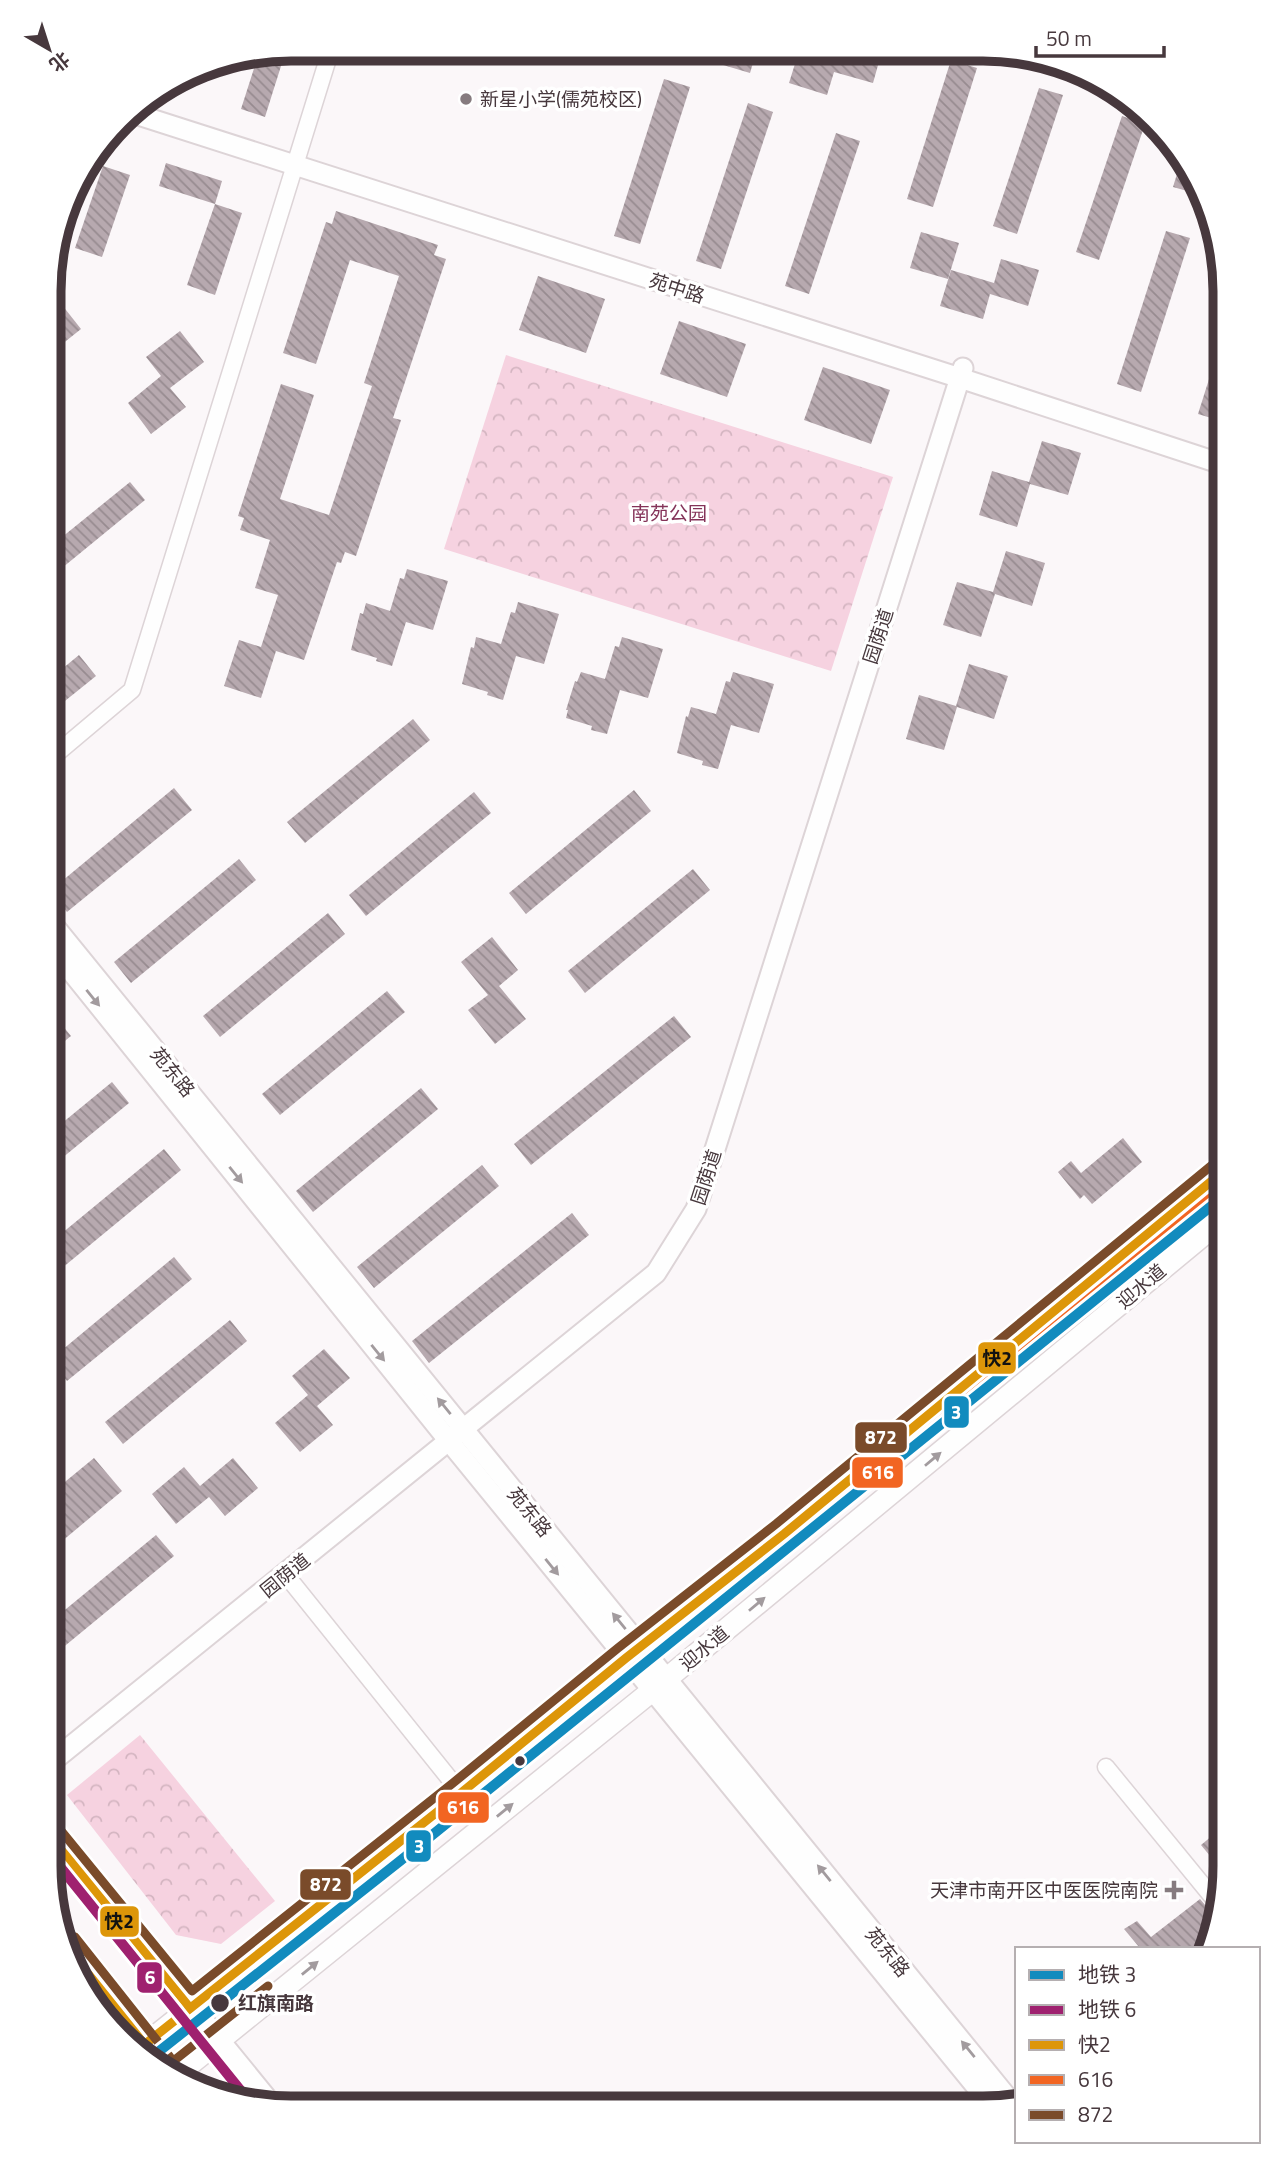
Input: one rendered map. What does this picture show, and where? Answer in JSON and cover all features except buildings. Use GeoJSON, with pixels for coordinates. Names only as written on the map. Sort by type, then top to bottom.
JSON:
{"type":"FeatureCollection","features":[{"type":"Feature","properties":{"kind":"main road","name":"迎水道"},"geometry":{"type":"LineString","coordinates":[[146,2043],[784,1534],[1212,1180]]}},
{"type":"Feature","properties":{"kind":"main road","name":"迎水道"},"geometry":{"type":"LineString","coordinates":[[184,2069],[660,1685],[1212,1227]]}},
{"type":"Feature","properties":{"kind":"main road"},"geometry":{"type":"LineString","coordinates":[[61,1850],[260,2094]]}},
{"type":"Feature","properties":{"kind":"main road"},"geometry":{"type":"LineString","coordinates":[[94,1984],[117,2015]]}},
{"type":"Feature","properties":{"kind":"street"},"geometry":{"type":"LineString","coordinates":[[61,750],[132,690],[327,61]]}},
{"type":"Feature","properties":{"kind":"street","name":"苑中路"},"geometry":{"type":"LineString","coordinates":[[152,108],[296,160]]}},
{"type":"Feature","properties":{"kind":"street","name":"苑中路"},"geometry":{"type":"LineString","coordinates":[[142,117],[296,160],[1213,452]]}},
{"type":"Feature","properties":{"kind":"street","name":"苑中路"},"geometry":{"type":"LineString","coordinates":[[961,373],[1213,462]]}},
{"type":"Feature","properties":{"kind":"street","name":"园荫道"},"geometry":{"type":"LineString","coordinates":[[61,1754],[656,1273],[696,1209],[961,373]]}},
{"type":"Feature","properties":{"kind":"street","name":"苑东路"},"geometry":{"type":"LineString","coordinates":[[61,935],[456,1435]]}},
{"type":"Feature","properties":{"kind":"street","name":"苑东路"},"geometry":{"type":"LineString","coordinates":[[61,958],[660,1685],[1005,2095]]}},
{"type":"Feature","properties":{"kind":"street"},"geometry":{"type":"LineString","coordinates":[[286,1575],[461,1793]]}},
{"type":"Feature","properties":{"kind":"street","name":"苑东路"},"geometry":{"type":"LineString","coordinates":[[660,1685],[984,2096]]}},
{"type":"Feature","properties":{"kind":"street"},"geometry":{"type":"LineString","coordinates":[[1106,1767],[1210,1894]]}},
{"type":"Feature","properties":{"kind":"green space","name":"南苑公园"},"geometry":{"type":"Polygon","coordinates":[[[506,355],[893,477],[831,671],[444,549],[506,355]]]}},
{"type":"Feature","properties":{"kind":"green space"},"geometry":{"type":"Polygon","coordinates":[[[140,1735],[275,1901],[221,1944],[176,1935],[67,1795],[140,1735]]]}},
{"type":"Feature","properties":{"kind":"metro line","name":"3"},"geometry":{"type":"LineString","coordinates":[[158,2052],[400,1861],[1212,1205]]}},
{"type":"Feature","properties":{"kind":"metro line","name":"6"},"geometry":{"type":"LineString","coordinates":[[61,1868],[240,2090]]}},
{"type":"Feature","properties":{"kind":"transit line","name":"872"},"geometry":{"type":"LineString","coordinates":[[61,1831],[192,1991],[776,1524],[1212,1165]]}},
{"type":"Feature","properties":{"kind":"transit line","name":"快2"},"geometry":{"type":"LineString","coordinates":[[146,2043],[784,1534],[1212,1180]]}},
{"type":"Feature","properties":{"kind":"transit line","name":"616"},"geometry":{"type":"LineString","coordinates":[[156,2052],[792,1543],[1212,1196]]}},
{"type":"Feature","properties":{"kind":"transit line","name":"快2"},"geometry":{"type":"LineString","coordinates":[[61,1850],[190,2008]]}},
{"type":"Feature","properties":{"kind":"transit line","name":"616"},"geometry":{"type":"LineString","coordinates":[[61,1869],[181,2016]]}},
{"type":"Feature","properties":{"kind":"transit line","name":"872"},"geometry":{"type":"LineString","coordinates":[[75,1937],[170,2057]]}},
{"type":"Feature","properties":{"kind":"transit line","name":"快2"},"geometry":{"type":"LineString","coordinates":[[89,1976],[137,2035]]}},
{"type":"Feature","properties":{"kind":"transit line","name":"872"},"geometry":{"type":"LineString","coordinates":[[172,2062],[268,1986]]}},
{"type":"Feature","properties":{"kind":"place","name":"新星小学(儒苑校区)"},"geometry":{"type":"Point","coordinates":[466,99]}},
{"type":"Feature","properties":{"kind":"place","name":"天津市南开区中医医院南院"},"geometry":{"type":"Point","coordinates":[1174,1890]}},
{"type":"Feature","properties":{"kind":"place","name":"红旗南路"},"geometry":{"type":"Point","coordinates":[220,2003]}}]}
